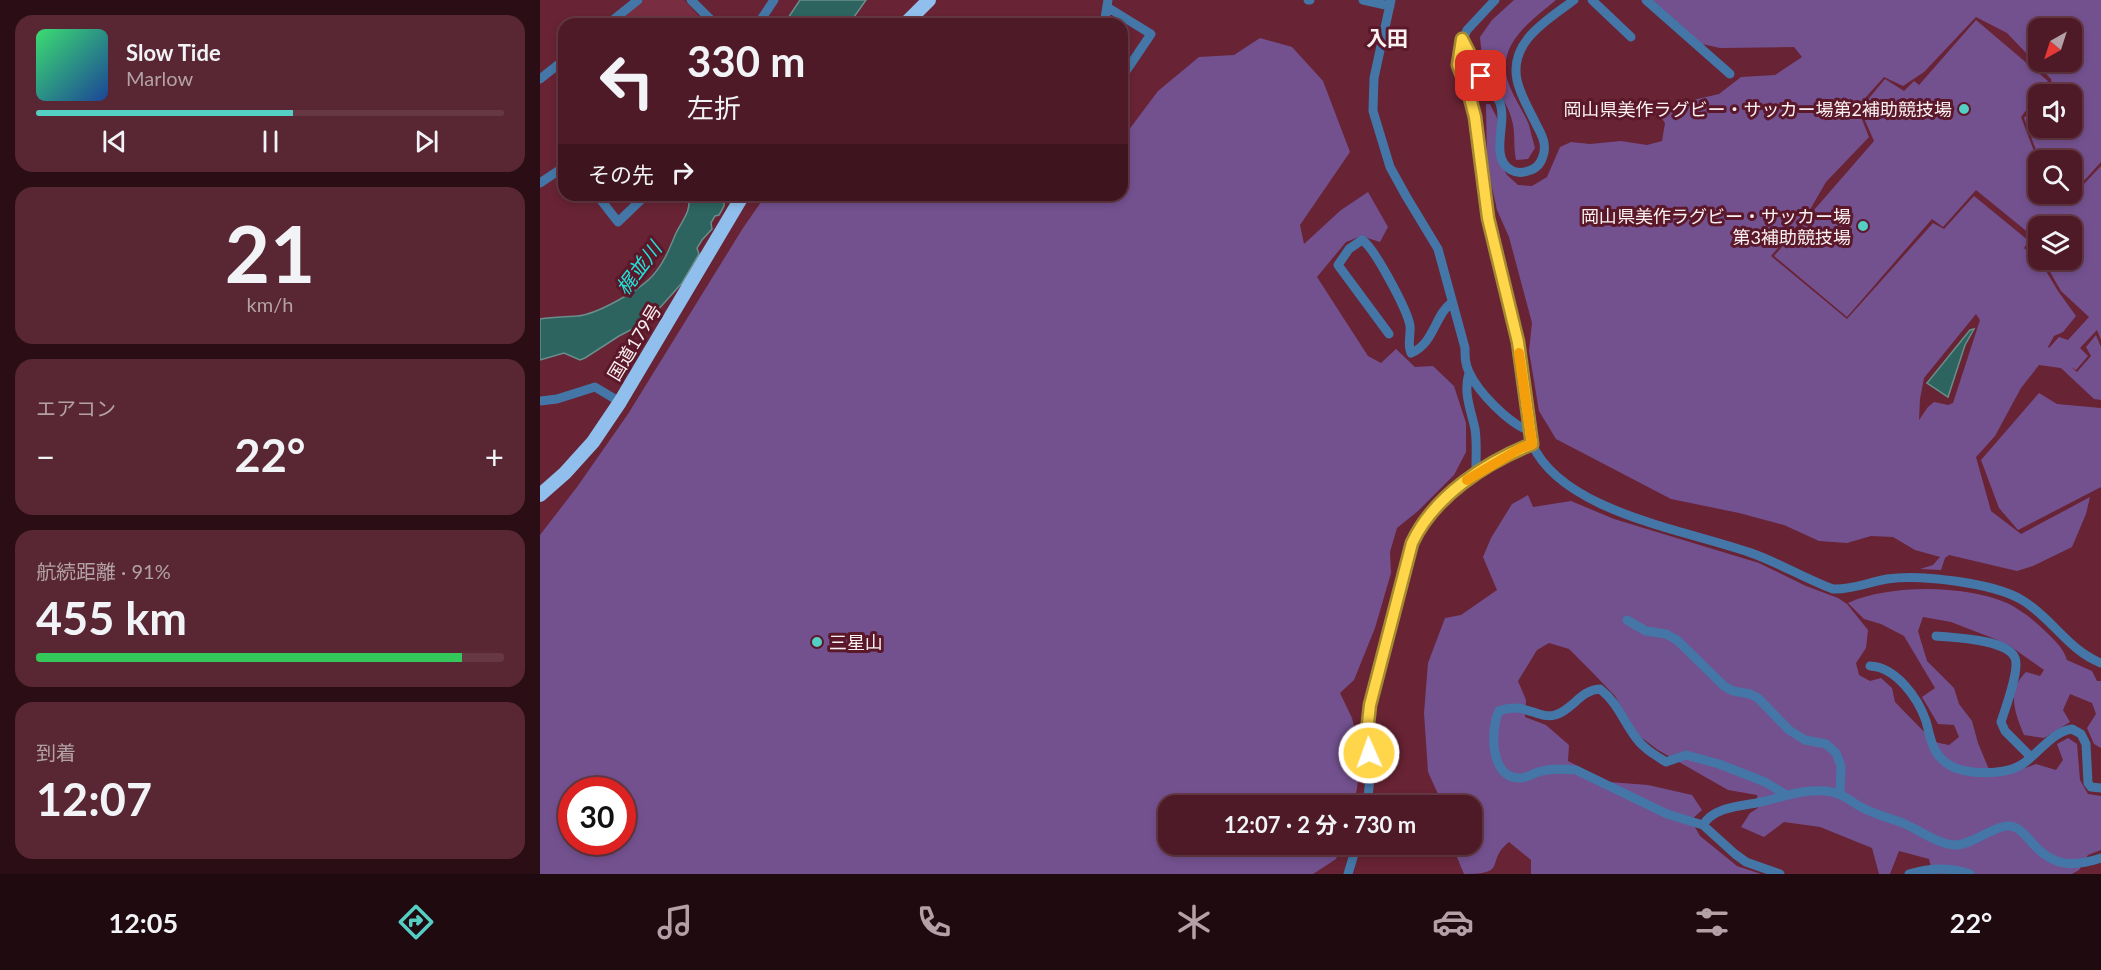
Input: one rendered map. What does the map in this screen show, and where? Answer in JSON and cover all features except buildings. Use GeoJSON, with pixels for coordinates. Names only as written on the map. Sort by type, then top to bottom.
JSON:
{"type":"FeatureCollection","features":[{"type":"Feature","properties":{"kind":"highway"},"geometry":{"type":"LineString","coordinates":[[911,18],[929,0]]}},
{"type":"Feature","properties":{"kind":"highway","name":"国道179号"},"geometry":{"type":"LineString","coordinates":[[540,495],[566,473],[593,442],[620,402],[739,201]]}},
{"type":"Feature","properties":{"kind":"street"},"geometry":{"type":"LineString","coordinates":[[616,18],[638,0]]}},
{"type":"Feature","properties":{"kind":"street"},"geometry":{"type":"LineString","coordinates":[[691,0],[709,18]]}},
{"type":"Feature","properties":{"kind":"street"},"geometry":{"type":"LineString","coordinates":[[762,18],[774,0]]}},
{"type":"Feature","properties":{"kind":"street"},"geometry":{"type":"LineString","coordinates":[[1363,0],[1391,3],[1374,78],[1373,111],[1390,167],[1438,249],[1465,348],[1465,363],[1469,373],[1502,413],[1521,428],[1530,431]]}},
{"type":"Feature","properties":{"kind":"street"},"geometry":{"type":"LineString","coordinates":[[1495,0],[1467,30],[1462,39],[1458,65],[1475,117],[1488,218],[1518,342],[1532,444],[1537,455],[1554,474],[1574,490],[1607,508],[1754,554],[1833,590],[1846,590],[1887,579],[1908,578],[1929,579],[2001,591],[2022,600],[2079,652],[2101,663]]}},
{"type":"Feature","properties":{"kind":"street"},"geometry":{"type":"LineString","coordinates":[[1462,39],[1474,66],[1499,102],[1503,116],[1500,150],[1502,161],[1514,172],[1524,173],[1534,170],[1542,160],[1545,150],[1543,137],[1517,82],[1515,68],[1517,57],[1529,35],[1574,0]]}},
{"type":"Feature","properties":{"kind":"street"},"geometry":{"type":"LineString","coordinates":[[1592,0],[1631,37]]}},
{"type":"Feature","properties":{"kind":"street"},"geometry":{"type":"LineString","coordinates":[[1646,0],[1730,74]]}},
{"type":"Feature","properties":{"kind":"street"},"geometry":{"type":"LineString","coordinates":[[1105,18],[1108,3],[1151,34],[1128,68]]}},
{"type":"Feature","properties":{"kind":"street"},"geometry":{"type":"LineString","coordinates":[[540,79],[558,65]]}},
{"type":"Feature","properties":{"kind":"street"},"geometry":{"type":"LineString","coordinates":[[540,183],[558,171]]}},
{"type":"Feature","properties":{"kind":"street"},"geometry":{"type":"LineString","coordinates":[[602,201],[618,222],[640,201]]}},
{"type":"Feature","properties":{"kind":"street"},"geometry":{"type":"LineString","coordinates":[[1389,334],[1338,265],[1349,249],[1362,240],[1371,250],[1398,296],[1410,326],[1408,343],[1411,353],[1430,337],[1445,308],[1451,303]]}},
{"type":"Feature","properties":{"kind":"street"},"geometry":{"type":"LineString","coordinates":[[1469,373],[1468,406],[1475,430],[1478,472]]}},
{"type":"Feature","properties":{"kind":"street"},"geometry":{"type":"LineString","coordinates":[[540,401],[557,399],[595,387],[620,402]]}},
{"type":"Feature","properties":{"kind":"street"},"geometry":{"type":"LineString","coordinates":[[1368,795],[1371,768],[1368,739],[1370,705],[1412,543],[1426,518],[1443,500],[1478,472],[1532,444]]}},
{"type":"Feature","properties":{"kind":"street"},"geometry":{"type":"LineString","coordinates":[[1627,620],[1646,631],[1666,634],[1677,640],[1724,686],[1758,698],[1789,730],[1805,740],[1826,744],[1836,753],[1841,766],[1840,794]]}},
{"type":"Feature","properties":{"kind":"street"},"geometry":{"type":"LineString","coordinates":[[1936,636],[1998,644],[2009,650],[2016,659],[2016,670],[2001,722],[2005,731],[2031,757]]}},
{"type":"Feature","properties":{"kind":"street"},"geometry":{"type":"LineString","coordinates":[[1870,666],[1888,671],[1915,700],[1925,720],[1936,753],[1945,763],[1965,772],[1981,773],[2012,768],[2022,765],[2054,736],[2072,729],[2081,734],[2085,744],[2088,783],[2091,788],[2101,788]]}},
{"type":"Feature","properties":{"kind":"street"},"geometry":{"type":"LineString","coordinates":[[1780,874],[1746,862],[1703,825],[1667,814],[1576,770],[1543,771],[1520,778],[1509,774],[1500,768],[1494,756],[1495,719],[1499,711],[1509,707],[1526,709],[1544,716],[1553,716],[1563,712],[1592,689],[1600,688],[1610,696],[1636,738],[1649,751],[1666,762],[1686,755],[1719,764],[1765,782],[1785,794]]}},
{"type":"Feature","properties":{"kind":"street"},"geometry":{"type":"LineString","coordinates":[[1703,825],[1714,813],[1766,801],[1785,794],[1809,791],[1840,794],[1862,808],[1924,832],[1943,842],[1956,845],[1969,842],[2003,826],[2013,826],[2049,859],[2067,864],[2101,858]]}},
{"type":"Feature","properties":{"kind":"street"},"geometry":{"type":"LineString","coordinates":[[1348,874],[1354,855]]}},
{"type":"Feature","properties":{"kind":"street"},"geometry":{"type":"LineString","coordinates":[[1909,874],[1928,869],[1958,870],[1970,874]]}},
{"type":"Feature","properties":{"kind":"shaded area"},"geometry":{"type":"Polygon","coordinates":[[[644,0],[684,0],[700,18],[622,18],[644,0]]]}},
{"type":"Feature","properties":{"kind":"shaded area"},"geometry":{"type":"Polygon","coordinates":[[[1514,0],[1556,0],[1516,37],[1506,60],[1506,73],[1510,87],[1529,125],[1535,148],[1528,159],[1516,160],[1511,117],[1488,75],[1482,56],[1480,37],[1492,20],[1514,0]]]}},
{"type":"Feature","properties":{"kind":"shaded area"},"geometry":{"type":"Polygon","coordinates":[[[1652,0],[2101,0],[2101,162],[2082,183],[2082,150],[2036,150],[2032,138],[2082,138],[2082,84],[2052,84],[2051,79],[2044,72],[2082,72],[2082,18],[2028,18],[2028,55],[2007,33],[1976,17],[1924,72],[1903,86],[1884,77],[1857,107],[1869,137],[1826,182],[1808,213],[1771,256],[1847,319],[1933,223],[1944,229],[1974,196],[2028,240],[2024,248],[2028,252],[2028,270],[2045,270],[2076,316],[2063,332],[2054,336],[2048,347],[2059,337],[2068,340],[2089,317],[2061,291],[2049,270],[2082,270],[2082,216],[2028,216],[2028,232],[1976,190],[1943,227],[1932,219],[1847,317],[1774,256],[1874,141],[1860,109],[1885,79],[1904,91],[1914,81],[1919,85],[1976,20],[2028,64],[2028,72],[2037,72],[2048,81],[2046,84],[2028,84],[2028,108],[2021,117],[2034,150],[2028,150],[2028,204],[2082,204],[2082,186],[2101,166],[2101,340],[2097,330],[2080,348],[2088,356],[2076,370],[2071,367],[2077,372],[2091,356],[2086,347],[2096,335],[2101,347],[2101,400],[2094,399],[2061,368],[2039,365],[2021,388],[1995,436],[1976,457],[1991,511],[2021,534],[2090,497],[2086,514],[2072,547],[2033,566],[2017,571],[1949,555],[1945,558],[1941,570],[1920,569],[1933,565],[1940,557],[1915,550],[1893,537],[1871,536],[1847,543],[1819,541],[1784,525],[1671,499],[1556,439],[1539,411],[1529,351],[1532,323],[1509,237],[1497,210],[1487,165],[1486,104],[1490,104],[1497,118],[1498,159],[1507,175],[1518,185],[1532,186],[1547,177],[1560,147],[1571,142],[1590,144],[1621,141],[1647,145],[1662,141],[1665,123],[1660,116],[1680,103],[1719,94],[1741,77],[1775,75],[1802,57],[1794,47],[1720,48],[1702,44],[1652,0]],[[1976,314],[1924,378],[1919,420],[1934,402],[1948,405],[1953,403],[1980,320],[1976,314]]]}},
{"type":"Feature","properties":{"kind":"shaded area"},"geometry":{"type":"Polygon","coordinates":[[[1260,38],[1292,47],[1323,81],[1350,152],[1300,225],[1304,244],[1341,210],[1368,192],[1388,227],[1380,242],[1361,236],[1346,242],[1317,277],[1368,356],[1381,363],[1396,349],[1415,367],[1433,366],[1454,386],[1466,423],[1466,452],[1454,475],[1418,511],[1397,528],[1390,552],[1391,573],[1375,628],[1354,680],[1340,693],[1352,718],[1362,759],[1356,795],[1158,795],[1158,855],[1338,855],[1336,859],[1313,874],[540,874],[540,535],[628,414],[762,201],[1128,201],[1128,131],[1158,91],[1199,57],[1234,55],[1260,38]]]}},
{"type":"Feature","properties":{"kind":"shaded area"},"geometry":{"type":"Polygon","coordinates":[[[2028,113],[2028,129],[2024,118],[2028,113]]]}},
{"type":"Feature","properties":{"kind":"shaded area"},"geometry":{"type":"Polygon","coordinates":[[[2039,393],[2057,404],[2101,408],[2101,487],[2018,530],[1999,508],[1981,460],[2039,393]]]}},
{"type":"Feature","properties":{"kind":"shaded area"},"geometry":{"type":"Polygon","coordinates":[[[1528,495],[1533,507],[1571,501],[1614,519],[1759,563],[1806,586],[1838,598],[1847,604],[1868,630],[1866,648],[1856,663],[1859,675],[1870,681],[1881,678],[1892,688],[1895,702],[1934,742],[1949,745],[1959,737],[1954,725],[1938,724],[1922,697],[1935,688],[1904,636],[1881,624],[1864,619],[1848,603],[1885,592],[1928,589],[1970,593],[2007,603],[2036,623],[2055,641],[2067,660],[2092,671],[2097,681],[2101,681],[2101,748],[2094,744],[2087,728],[2096,714],[2092,703],[2070,694],[2063,710],[2070,722],[2044,738],[2024,735],[2015,710],[2016,687],[2026,672],[2040,676],[2044,670],[2010,646],[1951,622],[1923,617],[1918,631],[1927,661],[1954,688],[1959,704],[1972,721],[1990,772],[2014,771],[2036,764],[2056,770],[2063,760],[2057,744],[2068,738],[2077,744],[2080,780],[2088,794],[2101,796],[2101,850],[2088,855],[2079,870],[2072,874],[1927,874],[1931,867],[1929,859],[1899,851],[1890,874],[1879,874],[1872,848],[1820,827],[1784,822],[1764,837],[1741,827],[1750,813],[1758,808],[1757,795],[1728,790],[1658,750],[1638,735],[1615,696],[1569,649],[1549,643],[1537,650],[1518,681],[1526,700],[1525,717],[1546,725],[1569,745],[1568,761],[1609,782],[1648,785],[1692,795],[1702,810],[1691,820],[1700,836],[1737,866],[1761,874],[1531,874],[1531,860],[1509,842],[1498,855],[1492,869],[1487,872],[1464,874],[1456,855],[1482,855],[1482,795],[1438,795],[1428,772],[1424,713],[1428,663],[1445,618],[1461,615],[1497,590],[1483,557],[1491,538],[1512,504],[1528,495]]]}},
{"type":"Feature","properties":{"kind":"water"},"geometry":{"type":"Polygon","coordinates":[[[800,0],[866,0],[853,18],[788,18],[800,0]]]}},
{"type":"Feature","properties":{"kind":"water"},"geometry":{"type":"Polygon","coordinates":[[[689,201],[724,202],[719,215],[715,216],[711,223],[712,229],[697,248],[699,254],[682,283],[648,321],[580,360],[564,353],[540,360],[540,319],[585,315],[629,294],[648,280],[664,260],[689,206],[689,201]]]}},
{"type":"Feature","properties":{"kind":"water"},"geometry":{"type":"Polygon","coordinates":[[[1974,329],[1965,345],[1948,397],[1927,383],[1970,330],[1974,329]]]}},
{"type":"Feature","properties":{"kind":"slow traffic"},"geometry":{"type":"LineString","coordinates":[[1467,480],[1521,448],[1532,444],[1519,353]]}},
{"type":"Feature","properties":{"kind":"place","name":"岡山県美作ラグビー・サッカー場第2補助競技場"},"geometry":{"type":"Point","coordinates":[1964,109]}},
{"type":"Feature","properties":{"kind":"place","name":"岡山県美作ラグビー・サッカー場 第3補助競技場"},"geometry":{"type":"Point","coordinates":[1863,226]}},
{"type":"Feature","properties":{"kind":"place","name":"三星山"},"geometry":{"type":"Point","coordinates":[817,642]}},
{"type":"Feature","properties":{"kind":"district","name":"入田"},"geometry":{"type":"Point","coordinates":[1387,37]}},
{"type":"Feature","properties":{"kind":"route"},"geometry":{"type":"LineString","coordinates":[[1369,753],[1370,705],[1412,543],[1418,530],[1426,518],[1459,486],[1478,472],[1532,444],[1518,342],[1488,218],[1475,117],[1458,65],[1458,51],[1462,39],[1481,76]]}},
{"type":"Feature","properties":{"kind":"water label","name":"梶並川"},"geometry":{"type":"Point","coordinates":[638,268]}}]}
